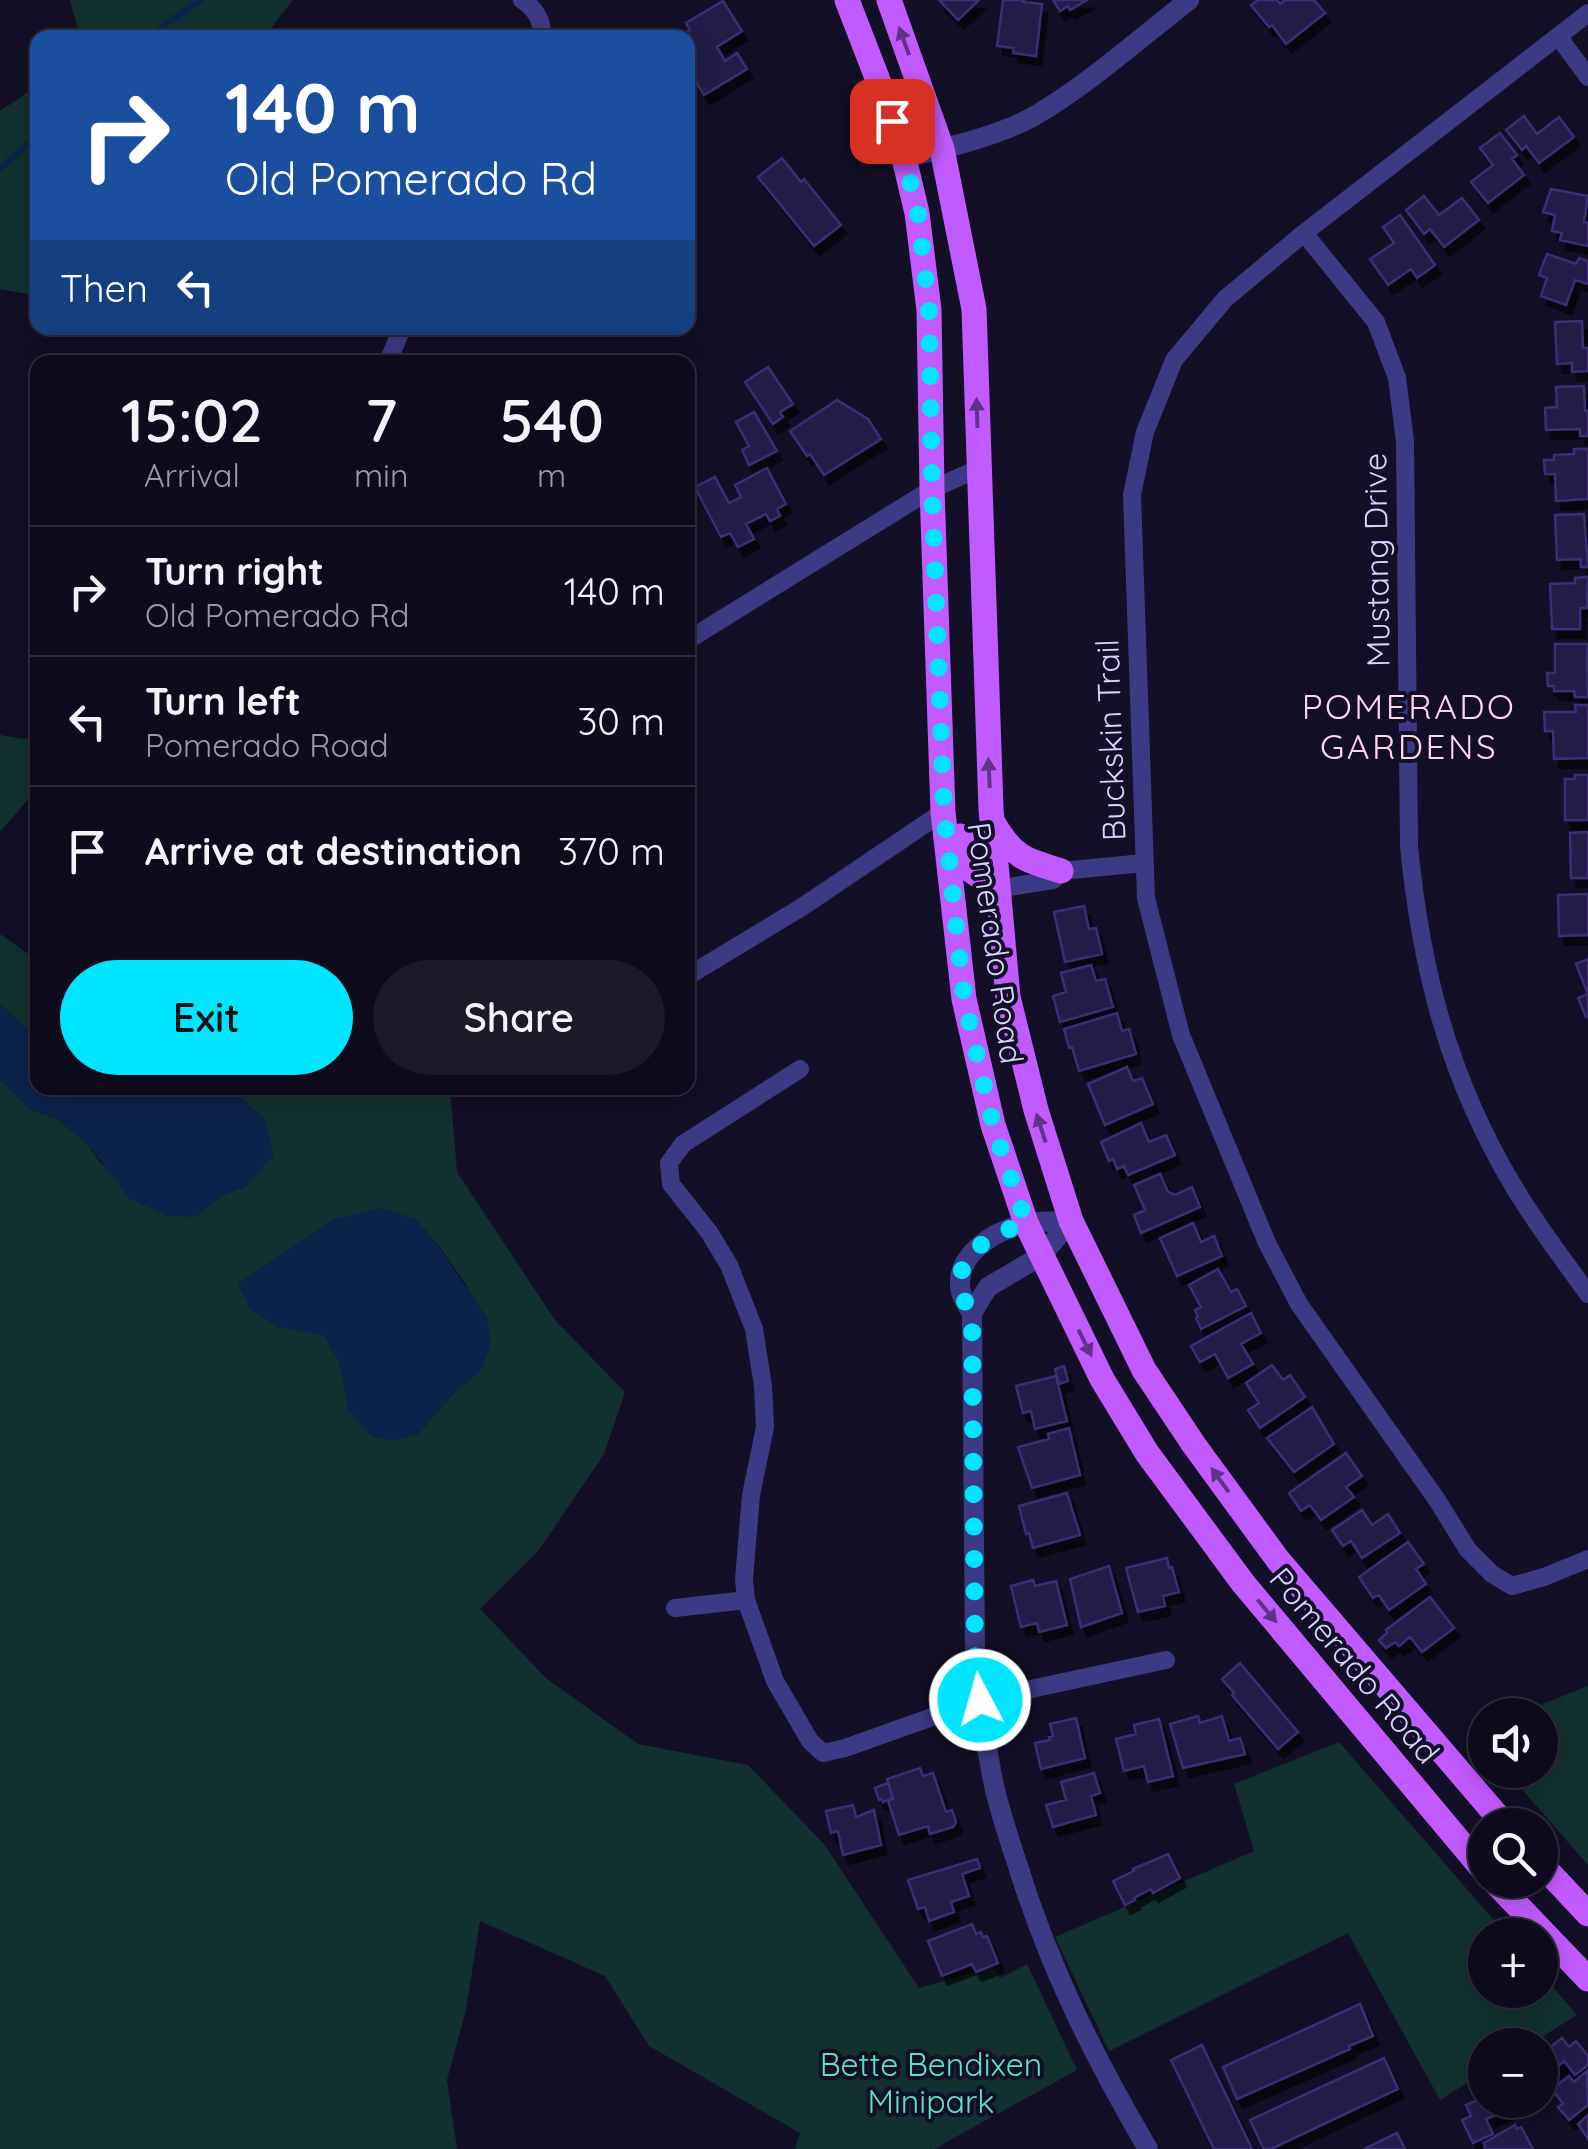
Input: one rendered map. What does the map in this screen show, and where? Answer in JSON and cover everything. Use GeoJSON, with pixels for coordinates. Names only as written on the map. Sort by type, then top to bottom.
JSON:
{"type":"FeatureCollection","features":[{"type":"Feature","properties":{"kind":"main road","name":"Pomerado Road"},"geometry":{"type":"LineString","coordinates":[[846,0],[875,70],[918,212],[929,310],[944,812],[964,998],[993,1125],[1026,1223],[1102,1380],[1147,1453],[1244,1583],[1468,1852]]}},
{"type":"Feature","properties":{"kind":"main road","name":"Pomerado Road"},"geometry":{"type":"LineString","coordinates":[[889,0],[942,149],[974,309],[992,820],[1008,997],[1036,1110],[1071,1220],[1144,1370],[1194,1445],[1278,1560],[1490,1808]]}},
{"type":"Feature","properties":{"kind":"main road"},"geometry":{"type":"LineString","coordinates":[[944,812],[961,836],[965,866],[997,889]]}},
{"type":"Feature","properties":{"kind":"main road"},"geometry":{"type":"LineString","coordinates":[[992,820],[1016,854],[1061,870]]}},
{"type":"Feature","properties":{"kind":"main road"},"geometry":{"type":"LineString","coordinates":[[1558,1882],[1588,1914]]}},
{"type":"Feature","properties":{"kind":"main road"},"geometry":{"type":"LineString","coordinates":[[1510,1898],[1588,1979]]}},
{"type":"Feature","properties":{"kind":"street"},"geometry":{"type":"LineString","coordinates":[[522,0],[537,14],[543,30]]}},
{"type":"Feature","properties":{"kind":"street"},"geometry":{"type":"LineString","coordinates":[[904,158],[942,149],[1036,115],[1190,0]]}},
{"type":"Feature","properties":{"kind":"street","name":"Buckskin Trail"},"geometry":{"type":"LineString","coordinates":[[1588,13],[1304,233],[1225,300],[1174,360],[1144,432],[1132,495],[1146,898],[1181,1035],[1267,1242],[1299,1304],[1438,1500],[1468,1550],[1492,1574],[1512,1586],[1588,1559]]}},
{"type":"Feature","properties":{"kind":"street"},"geometry":{"type":"LineString","coordinates":[[1558,36],[1588,77]]}},
{"type":"Feature","properties":{"kind":"street","name":"Mustang Drive"},"geometry":{"type":"LineString","coordinates":[[1304,233],[1376,322],[1397,378],[1405,441],[1409,846],[1428,977],[1443,1031],[1485,1136],[1515,1190],[1588,1294]]}},
{"type":"Feature","properties":{"kind":"street"},"geometry":{"type":"LineString","coordinates":[[695,636],[932,490],[978,469]]}},
{"type":"Feature","properties":{"kind":"street"},"geometry":{"type":"LineString","coordinates":[[695,972],[802,907],[944,812]]}},
{"type":"Feature","properties":{"kind":"street"},"geometry":{"type":"LineString","coordinates":[[997,889],[1053,880],[1061,870],[1144,863]]}},
{"type":"Feature","properties":{"kind":"street"},"geometry":{"type":"LineString","coordinates":[[800,1068],[683,1144],[668,1163],[670,1184],[709,1232],[735,1275],[754,1329],[764,1427],[751,1495],[746,1600],[775,1681],[810,1741],[822,1753],[846,1748],[980,1700],[1166,1660]]}},
{"type":"Feature","properties":{"kind":"street"},"geometry":{"type":"LineString","coordinates":[[1071,1220],[1026,1223],[1001,1232],[968,1256],[960,1275],[962,1294],[972,1314],[975,1653],[996,1793],[1042,1940],[1063,1990],[1148,2149]]}},
{"type":"Feature","properties":{"kind":"street"},"geometry":{"type":"LineString","coordinates":[[972,1314],[988,1286],[1042,1256],[1071,1220]]}},
{"type":"Feature","properties":{"kind":"street"},"geometry":{"type":"LineString","coordinates":[[675,1608],[746,1600]]}},
{"type":"Feature","properties":{"kind":"green space"},"geometry":{"type":"Polygon","coordinates":[[[70,0],[293,0],[271,30],[78,30],[70,0]]]}},
{"type":"Feature","properties":{"kind":"green space"},"geometry":{"type":"Polygon","coordinates":[[[30,91],[30,295],[0,289],[0,111],[30,91]]]}},
{"type":"Feature","properties":{"kind":"green space"},"geometry":{"type":"Polygon","coordinates":[[[0,735],[30,740],[30,797],[0,832],[0,735]]]}},
{"type":"Feature","properties":{"kind":"green space"},"geometry":{"type":"Polygon","coordinates":[[[0,934],[30,955],[30,1032],[0,1004],[0,934]]]}},
{"type":"Feature","properties":{"kind":"green space","name":"Bette Bendixen Minipark"},"geometry":{"type":"Polygon","coordinates":[[[0,1079],[30,1109],[57,1119],[85,1141],[101,1164],[195,1217],[222,1196],[248,1185],[265,1120],[238,1095],[451,1095],[457,1172],[555,1320],[625,1392],[604,1454],[539,1550],[480,1609],[547,1679],[638,1744],[748,1765],[824,1844],[919,1988],[993,1967],[1000,1978],[1027,1964],[1077,2070],[934,2149],[795,2149],[800,2133],[649,2046],[605,1976],[480,1921],[466,2010],[447,2080],[457,2149],[0,2149],[0,1079]],[[415,1219],[324,1336],[339,1360],[349,1412],[417,1435],[452,1395],[479,1372],[467,1286],[415,1219]]]}},
{"type":"Feature","properties":{"kind":"green space"},"geometry":{"type":"Polygon","coordinates":[[[1588,1686],[1588,1865],[1558,1831],[1558,1808],[1538,1808],[1521,1788],[1558,1788],[1558,1698],[1588,1686]]]}},
{"type":"Feature","properties":{"kind":"green space"},"geometry":{"type":"Polygon","coordinates":[[[1339,1742],[1468,1890],[1468,1898],[1475,1898],[1492,1918],[1468,1918],[1468,2008],[1558,2008],[1558,1993],[1577,2015],[1556,2028],[1468,2028],[1468,2083],[1440,2100],[1348,1933],[1109,2051],[1055,1937],[1254,1851],[1234,1784],[1339,1742]]]}},
{"type":"Feature","properties":{"kind":"water"},"geometry":{"type":"Polygon","coordinates":[[[0,1004],[30,1032],[30,1095],[238,1095],[265,1120],[274,1155],[248,1185],[222,1196],[195,1217],[168,1216],[130,1199],[85,1141],[57,1119],[30,1109],[0,1079],[0,1004]]]}},
{"type":"Feature","properties":{"kind":"water"},"geometry":{"type":"Polygon","coordinates":[[[382,1208],[415,1219],[439,1247],[487,1318],[491,1345],[480,1372],[452,1395],[417,1435],[394,1441],[371,1436],[349,1412],[339,1360],[324,1336],[278,1327],[250,1309],[238,1284],[333,1219],[382,1208]]]}},
{"type":"Feature","properties":{"kind":"building"},"geometry":{"type":"Polygon","coordinates":[[[939,0],[979,0],[958,20],[939,0]]]}},
{"type":"Feature","properties":{"kind":"building"},"geometry":{"type":"Polygon","coordinates":[[[1003,0],[1042,4],[1036,56],[997,46],[1003,0]]]}},
{"type":"Feature","properties":{"kind":"building"},"geometry":{"type":"Polygon","coordinates":[[[1053,0],[1087,0],[1060,11],[1053,0]]]}},
{"type":"Feature","properties":{"kind":"building"},"geometry":{"type":"Polygon","coordinates":[[[1258,0],[1277,0],[1280,4],[1285,0],[1314,0],[1325,13],[1286,44],[1251,5],[1258,0]]]}},
{"type":"Feature","properties":{"kind":"building"},"geometry":{"type":"Polygon","coordinates":[[[723,1],[742,31],[717,47],[725,61],[737,53],[747,69],[704,95],[695,80],[695,30],[690,30],[686,23],[723,1]]]}},
{"type":"Feature","properties":{"kind":"building"},"geometry":{"type":"Polygon","coordinates":[[[1524,116],[1537,134],[1559,117],[1574,137],[1539,163],[1506,130],[1524,116]]]}},
{"type":"Feature","properties":{"kind":"building"},"geometry":{"type":"Polygon","coordinates":[[[1500,133],[1517,155],[1512,159],[1524,175],[1488,203],[1471,182],[1493,165],[1480,148],[1500,133]]]}},
{"type":"Feature","properties":{"kind":"building"},"geometry":{"type":"Polygon","coordinates":[[[782,158],[841,225],[814,246],[758,177],[782,158]]]}},
{"type":"Feature","properties":{"kind":"building"},"geometry":{"type":"Polygon","coordinates":[[[1551,189],[1588,196],[1584,222],[1588,223],[1588,246],[1560,240],[1562,233],[1552,231],[1555,215],[1543,212],[1551,189]]]}},
{"type":"Feature","properties":{"kind":"building"},"geometry":{"type":"Polygon","coordinates":[[[1424,196],[1439,215],[1462,198],[1479,220],[1444,247],[1430,229],[1424,234],[1406,210],[1424,196]]]}},
{"type":"Feature","properties":{"kind":"building"},"geometry":{"type":"Polygon","coordinates":[[[1400,215],[1435,265],[1417,278],[1411,269],[1388,285],[1370,259],[1394,243],[1383,227],[1400,215]]]}},
{"type":"Feature","properties":{"kind":"building"},"geometry":{"type":"Polygon","coordinates":[[[1547,254],[1576,264],[1579,258],[1588,261],[1588,284],[1575,280],[1566,305],[1541,296],[1547,278],[1539,275],[1547,254]]]}},
{"type":"Feature","properties":{"kind":"building"},"geometry":{"type":"Polygon","coordinates":[[[1582,321],[1588,371],[1572,372],[1572,363],[1557,364],[1555,322],[1582,321]]]}},
{"type":"Feature","properties":{"kind":"building"},"geometry":{"type":"Polygon","coordinates":[[[768,367],[793,404],[780,412],[783,417],[773,424],[745,382],[768,367]]]}},
{"type":"Feature","properties":{"kind":"building"},"geometry":{"type":"Polygon","coordinates":[[[1584,386],[1588,436],[1580,436],[1580,429],[1546,430],[1545,408],[1557,407],[1556,387],[1584,386]]]}},
{"type":"Feature","properties":{"kind":"building"},"geometry":{"type":"Polygon","coordinates":[[[837,400],[868,419],[881,439],[824,475],[790,431],[837,400]]]}},
{"type":"Feature","properties":{"kind":"building"},"geometry":{"type":"Polygon","coordinates":[[[754,412],[777,451],[749,465],[742,450],[749,446],[736,422],[754,412]]]}},
{"type":"Feature","properties":{"kind":"building"},"geometry":{"type":"Polygon","coordinates":[[[1574,449],[1588,449],[1588,499],[1556,501],[1555,474],[1545,474],[1544,460],[1574,454],[1574,449]]]}},
{"type":"Feature","properties":{"kind":"building"},"geometry":{"type":"Polygon","coordinates":[[[767,468],[786,504],[777,509],[780,516],[770,521],[766,514],[746,524],[754,539],[738,547],[730,533],[721,537],[695,487],[715,477],[729,503],[741,497],[735,485],[767,468]]]}},
{"type":"Feature","properties":{"kind":"building"},"geometry":{"type":"Polygon","coordinates":[[[1584,514],[1588,567],[1581,567],[1581,559],[1557,560],[1555,515],[1584,514]]]}},
{"type":"Feature","properties":{"kind":"building"},"geometry":{"type":"Polygon","coordinates":[[[1588,577],[1587,608],[1580,608],[1580,629],[1552,629],[1550,584],[1575,583],[1575,578],[1588,577]]]}},
{"type":"Feature","properties":{"kind":"building"},"geometry":{"type":"Polygon","coordinates":[[[1555,644],[1587,644],[1588,697],[1575,697],[1574,691],[1554,691],[1554,686],[1548,686],[1547,673],[1555,673],[1555,644]]]}},
{"type":"Feature","properties":{"kind":"building"},"geometry":{"type":"Polygon","coordinates":[[[1575,705],[1588,705],[1588,758],[1554,759],[1553,731],[1545,731],[1544,712],[1576,712],[1575,705]]]}},
{"type":"Feature","properties":{"kind":"building"},"geometry":{"type":"Polygon","coordinates":[[[1575,775],[1588,775],[1588,820],[1565,820],[1565,779],[1575,779],[1575,775]]]}},
{"type":"Feature","properties":{"kind":"building"},"geometry":{"type":"Polygon","coordinates":[[[1588,832],[1588,878],[1571,878],[1570,833],[1588,832]]]}},
{"type":"Feature","properties":{"kind":"building"},"geometry":{"type":"Polygon","coordinates":[[[1588,894],[1588,935],[1559,936],[1558,895],[1588,894]]]}},
{"type":"Feature","properties":{"kind":"building"},"geometry":{"type":"Polygon","coordinates":[[[1084,906],[1089,929],[1096,928],[1102,954],[1065,962],[1054,912],[1084,906]]]}},
{"type":"Feature","properties":{"kind":"building"},"geometry":{"type":"Polygon","coordinates":[[[1588,959],[1588,994],[1576,964],[1588,959]]]}},
{"type":"Feature","properties":{"kind":"building"},"geometry":{"type":"Polygon","coordinates":[[[1091,965],[1096,981],[1105,979],[1113,1007],[1060,1022],[1053,996],[1066,992],[1061,973],[1091,965]]]}},
{"type":"Feature","properties":{"kind":"building"},"geometry":{"type":"Polygon","coordinates":[[[1588,994],[1588,1016],[1586,1017],[1578,998],[1588,994]]]}},
{"type":"Feature","properties":{"kind":"building"},"geometry":{"type":"Polygon","coordinates":[[[1117,1013],[1122,1031],[1129,1029],[1136,1054],[1079,1071],[1064,1029],[1117,1013]]]}},
{"type":"Feature","properties":{"kind":"building"},"geometry":{"type":"Polygon","coordinates":[[[1127,1067],[1133,1081],[1142,1078],[1153,1104],[1105,1125],[1088,1084],[1127,1067]]]}},
{"type":"Feature","properties":{"kind":"building"},"geometry":{"type":"Polygon","coordinates":[[[1141,1123],[1149,1142],[1166,1135],[1175,1155],[1128,1175],[1124,1166],[1117,1169],[1113,1159],[1109,1161],[1101,1142],[1141,1123]]]}},
{"type":"Feature","properties":{"kind":"building"},"geometry":{"type":"Polygon","coordinates":[[[1160,1174],[1168,1192],[1175,1195],[1192,1187],[1200,1207],[1141,1233],[1134,1215],[1145,1210],[1134,1185],[1160,1174]]]}},
{"type":"Feature","properties":{"kind":"building"},"geometry":{"type":"Polygon","coordinates":[[[1193,1223],[1201,1242],[1214,1236],[1222,1256],[1177,1276],[1160,1238],[1193,1223]]]}},
{"type":"Feature","properties":{"kind":"building"},"geometry":{"type":"Polygon","coordinates":[[[1218,1269],[1231,1292],[1237,1289],[1246,1306],[1201,1329],[1195,1310],[1201,1307],[1189,1285],[1218,1269]]]}},
{"type":"Feature","properties":{"kind":"building"},"geometry":{"type":"Polygon","coordinates":[[[1251,1313],[1261,1333],[1241,1344],[1253,1364],[1228,1378],[1215,1354],[1200,1362],[1191,1346],[1251,1313]]]}},
{"type":"Feature","properties":{"kind":"building"},"geometry":{"type":"Polygon","coordinates":[[[1272,1365],[1283,1380],[1290,1375],[1305,1397],[1260,1428],[1248,1410],[1259,1403],[1246,1383],[1272,1365]]]}},
{"type":"Feature","properties":{"kind":"building"},"geometry":{"type":"Polygon","coordinates":[[[1064,1366],[1068,1381],[1059,1384],[1055,1369],[1064,1366]]]}},
{"type":"Feature","properties":{"kind":"building"},"geometry":{"type":"Polygon","coordinates":[[[1056,1376],[1067,1421],[1035,1429],[1031,1411],[1023,1413],[1016,1386],[1056,1376]]]}},
{"type":"Feature","properties":{"kind":"building"},"geometry":{"type":"Polygon","coordinates":[[[1312,1407],[1334,1444],[1294,1472],[1267,1438],[1312,1407]]]}},
{"type":"Feature","properties":{"kind":"building"},"geometry":{"type":"Polygon","coordinates":[[[1069,1428],[1080,1475],[1032,1488],[1018,1447],[1049,1439],[1048,1434],[1069,1428]]]}},
{"type":"Feature","properties":{"kind":"building"},"geometry":{"type":"Polygon","coordinates":[[[1346,1453],[1362,1476],[1346,1487],[1354,1497],[1321,1520],[1310,1505],[1301,1511],[1289,1493],[1346,1453]]]}},
{"type":"Feature","properties":{"kind":"building"},"geometry":{"type":"Polygon","coordinates":[[[1067,1493],[1080,1535],[1033,1548],[1019,1506],[1067,1493]]]}},
{"type":"Feature","properties":{"kind":"building"},"geometry":{"type":"Polygon","coordinates":[[[1362,1510],[1372,1525],[1388,1514],[1400,1533],[1362,1558],[1351,1541],[1343,1546],[1332,1530],[1362,1510]]]}},
{"type":"Feature","properties":{"kind":"building"},"geometry":{"type":"Polygon","coordinates":[[[1408,1542],[1424,1564],[1416,1569],[1426,1584],[1389,1610],[1379,1595],[1373,1598],[1359,1577],[1408,1542]]]}},
{"type":"Feature","properties":{"kind":"building"},"geometry":{"type":"Polygon","coordinates":[[[1167,1558],[1179,1592],[1163,1596],[1165,1606],[1138,1612],[1126,1568],[1167,1558]]]}},
{"type":"Feature","properties":{"kind":"building"},"geometry":{"type":"Polygon","coordinates":[[[1109,1566],[1122,1613],[1081,1627],[1070,1579],[1109,1566]]]}},
{"type":"Feature","properties":{"kind":"building"},"geometry":{"type":"Polygon","coordinates":[[[1033,1580],[1035,1586],[1056,1581],[1067,1625],[1039,1632],[1037,1623],[1021,1627],[1011,1586],[1033,1580]]]}},
{"type":"Feature","properties":{"kind":"building"},"geometry":{"type":"Polygon","coordinates":[[[1430,1597],[1454,1628],[1422,1652],[1410,1637],[1399,1646],[1395,1642],[1386,1648],[1379,1640],[1386,1630],[1430,1597]]]}},
{"type":"Feature","properties":{"kind":"building"},"geometry":{"type":"Polygon","coordinates":[[[1240,1663],[1298,1732],[1278,1749],[1222,1679],[1240,1663]]]}},
{"type":"Feature","properties":{"kind":"building"},"geometry":{"type":"Polygon","coordinates":[[[1198,1716],[1200,1723],[1222,1716],[1229,1741],[1240,1738],[1245,1754],[1183,1768],[1170,1724],[1198,1716]]]}},
{"type":"Feature","properties":{"kind":"building"},"geometry":{"type":"Polygon","coordinates":[[[1076,1718],[1085,1758],[1041,1769],[1035,1743],[1050,1740],[1050,1724],[1076,1718]]]}},
{"type":"Feature","properties":{"kind":"building"},"geometry":{"type":"Polygon","coordinates":[[[1159,1719],[1173,1776],[1148,1782],[1144,1766],[1124,1771],[1116,1739],[1136,1734],[1134,1725],[1159,1719]]]}},
{"type":"Feature","properties":{"kind":"building"},"geometry":{"type":"Polygon","coordinates":[[[920,1768],[923,1776],[933,1773],[946,1812],[952,1810],[956,1822],[953,1827],[930,1834],[928,1826],[899,1835],[888,1801],[893,1799],[887,1779],[920,1768]]]}},
{"type":"Feature","properties":{"kind":"building"},"geometry":{"type":"Polygon","coordinates":[[[1094,1773],[1100,1793],[1091,1796],[1096,1815],[1053,1827],[1046,1805],[1066,1800],[1061,1782],[1094,1773]]]}},
{"type":"Feature","properties":{"kind":"building"},"geometry":{"type":"Polygon","coordinates":[[[888,1783],[893,1798],[883,1802],[875,1788],[888,1783]]]}},
{"type":"Feature","properties":{"kind":"building"},"geometry":{"type":"Polygon","coordinates":[[[853,1805],[856,1817],[874,1810],[881,1845],[843,1855],[838,1831],[831,1833],[826,1811],[853,1805]]]}},
{"type":"Feature","properties":{"kind":"building"},"geometry":{"type":"Polygon","coordinates":[[[1168,1854],[1180,1878],[1125,1905],[1113,1881],[1168,1854]]]}},
{"type":"Feature","properties":{"kind":"building"},"geometry":{"type":"Polygon","coordinates":[[[977,1859],[980,1868],[962,1874],[969,1896],[951,1902],[954,1912],[929,1921],[925,1907],[918,1909],[908,1880],[977,1859]]]}},
{"type":"Feature","properties":{"kind":"building"},"geometry":{"type":"Polygon","coordinates":[[[972,1924],[976,1934],[987,1936],[998,1963],[976,1972],[972,1964],[942,1976],[928,1941],[972,1924]]]}},
{"type":"Feature","properties":{"kind":"building"},"geometry":{"type":"Polygon","coordinates":[[[1360,2004],[1373,2036],[1237,2099],[1223,2067],[1360,2004]]]}},
{"type":"Feature","properties":{"kind":"building"},"geometry":{"type":"Polygon","coordinates":[[[1562,2038],[1569,2047],[1576,2041],[1588,2056],[1588,2065],[1575,2075],[1564,2061],[1558,2066],[1558,2041],[1562,2038]]]}},
{"type":"Feature","properties":{"kind":"building"},"geometry":{"type":"Polygon","coordinates":[[[1202,2045],[1252,2149],[1214,2149],[1171,2060],[1202,2045]]]}},
{"type":"Feature","properties":{"kind":"building"},"geometry":{"type":"Polygon","coordinates":[[[1384,2058],[1398,2089],[1264,2149],[1250,2120],[1384,2058]]]}},
{"type":"Feature","properties":{"kind":"building"},"geometry":{"type":"Polygon","coordinates":[[[1587,2071],[1588,2105],[1569,2120],[1558,2107],[1563,2104],[1558,2097],[1558,2084],[1569,2076],[1574,2082],[1587,2071]]]}},
{"type":"Feature","properties":{"kind":"building"},"geometry":{"type":"Polygon","coordinates":[[[1588,2115],[1588,2139],[1578,2124],[1588,2115]]]}},
{"type":"Feature","properties":{"kind":"building"},"geometry":{"type":"Polygon","coordinates":[[[1489,2118],[1493,2134],[1473,2143],[1462,2120],[1489,2118]]]}},
{"type":"Feature","properties":{"kind":"building"},"geometry":{"type":"Polygon","coordinates":[[[1515,2125],[1517,2129],[1521,2127],[1533,2149],[1485,2149],[1484,2143],[1515,2125]]]}},
{"type":"Feature","properties":{"kind":"building"},"geometry":{"type":"Polygon","coordinates":[[[1397,2133],[1405,2149],[1364,2149],[1397,2133]]]}},
{"type":"Feature","properties":{"kind":"waterway"},"geometry":{"type":"LineString","coordinates":[[158,30],[201,0]]}},
{"type":"Feature","properties":{"kind":"waterway"},"geometry":{"type":"LineString","coordinates":[[0,169],[30,142]]}},
{"type":"Feature","properties":{"kind":"district","name":"POMERADO GARDENS"},"geometry":{"type":"Point","coordinates":[1409,726]}},
{"type":"Feature","properties":{"kind":"route"},"geometry":{"type":"LineString","coordinates":[[892,121],[918,212],[929,310],[944,812],[964,998],[993,1125],[1026,1223],[1001,1232],[978,1248],[968,1256],[960,1275],[962,1294],[972,1314],[975,1653],[980,1700]]}}]}
